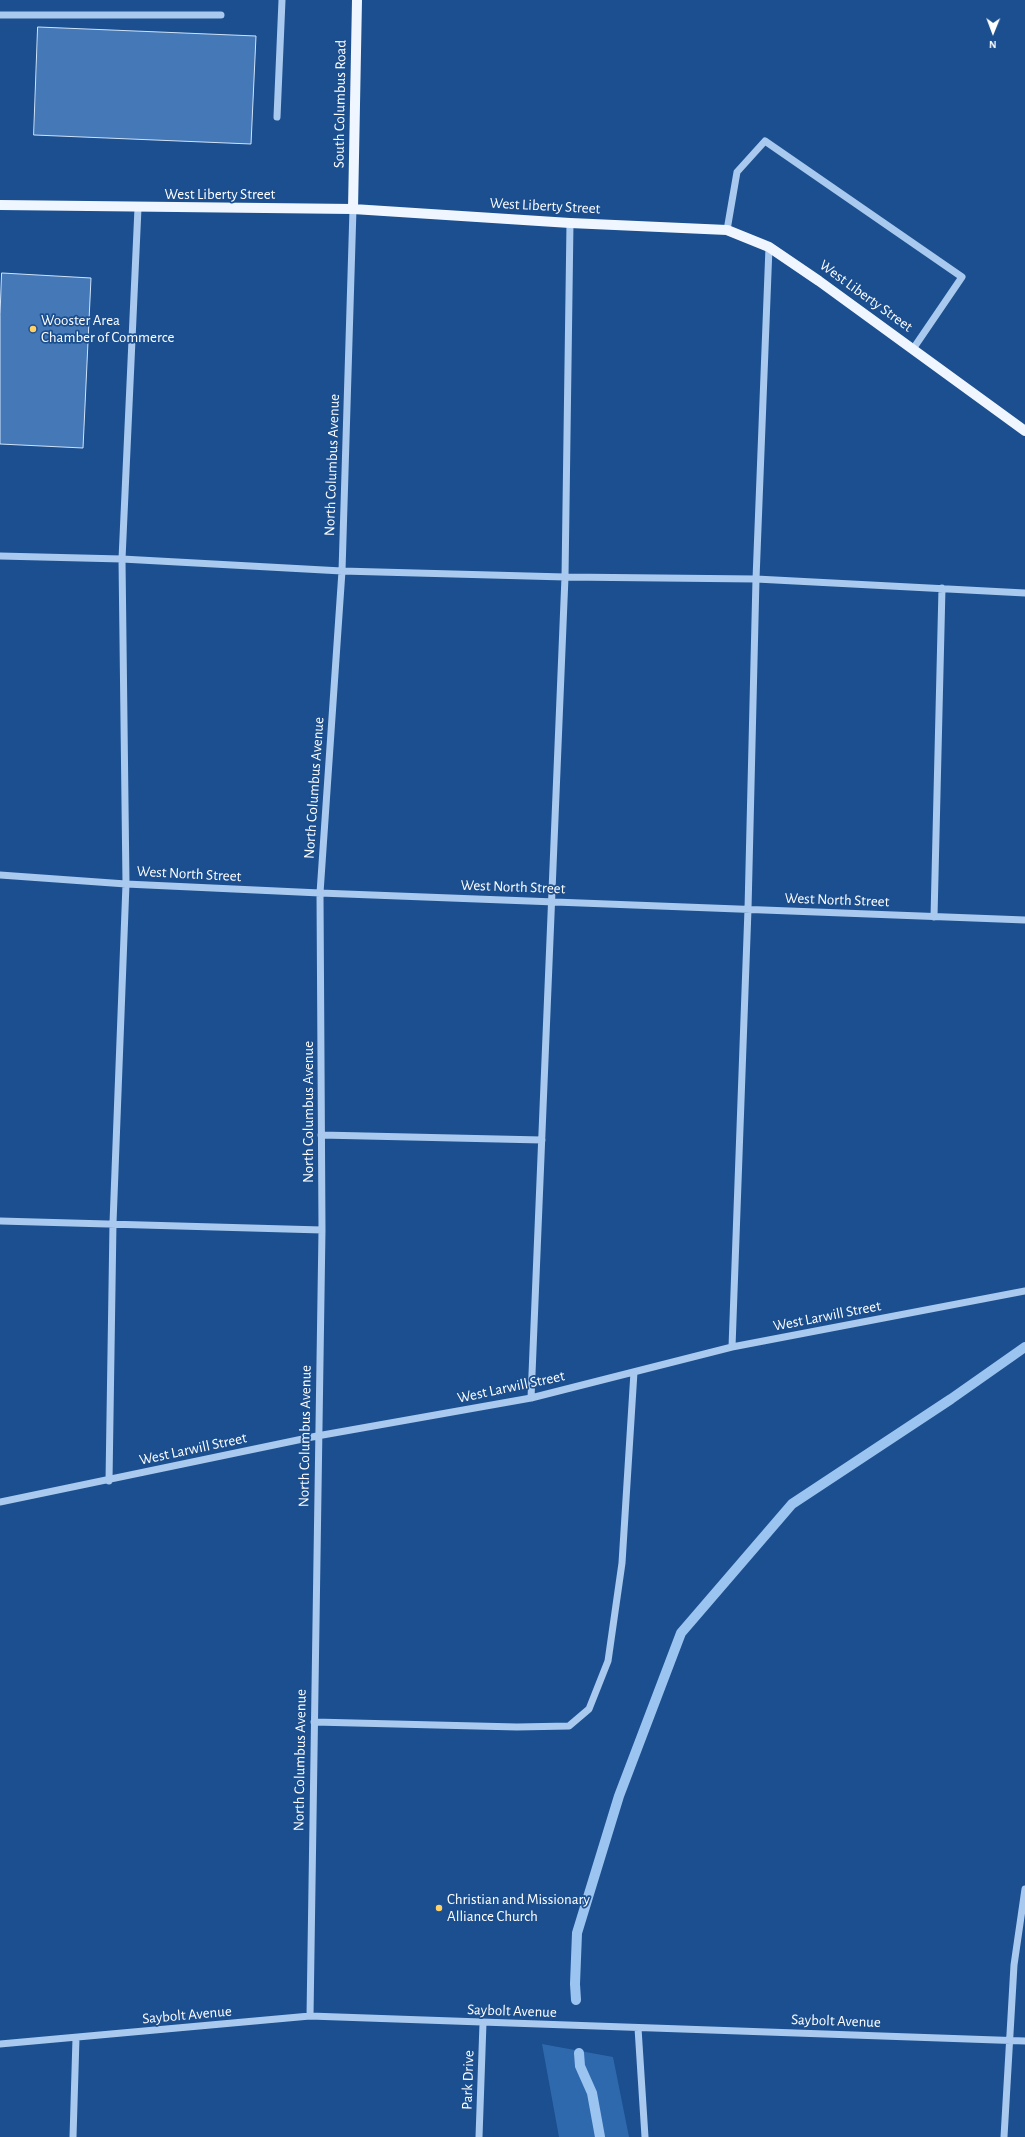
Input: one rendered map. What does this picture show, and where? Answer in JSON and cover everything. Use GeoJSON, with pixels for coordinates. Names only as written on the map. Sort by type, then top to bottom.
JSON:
{"type":"FeatureCollection","features":[{"type":"Feature","properties":{"kind":"main road","name":"South Columbus Road"},"geometry":{"type":"LineString","coordinates":[[353,210],[357,0]]}},
{"type":"Feature","properties":{"kind":"main road","name":"West Liberty Street"},"geometry":{"type":"LineString","coordinates":[[0,206],[353,210],[570,223],[727,230],[769,247],[913,349],[1025,431]]}},
{"type":"Feature","properties":{"kind":"street"},"geometry":{"type":"LineString","coordinates":[[278,117],[282,0]]}},
{"type":"Feature","properties":{"kind":"street"},"geometry":{"type":"LineString","coordinates":[[0,15],[221,15]]}},
{"type":"Feature","properties":{"kind":"street"},"geometry":{"type":"LineString","coordinates":[[727,230],[737,172],[765,141],[962,277],[913,349]]}},
{"type":"Feature","properties":{"kind":"street"},"geometry":{"type":"LineString","coordinates":[[109,1481],[113,1223],[126,884],[122,560],[138,208]]}},
{"type":"Feature","properties":{"kind":"street","name":"North Columbus Avenue"},"geometry":{"type":"LineString","coordinates":[[310,2016],[317,1436],[322,1230],[320,893],[342,571],[353,210]]}},
{"type":"Feature","properties":{"kind":"street"},"geometry":{"type":"LineString","coordinates":[[531,1398],[565,577],[570,223]]}},
{"type":"Feature","properties":{"kind":"street"},"geometry":{"type":"LineString","coordinates":[[732,1348],[748,909],[756,579],[769,247]]}},
{"type":"Feature","properties":{"kind":"street"},"geometry":{"type":"LineString","coordinates":[[0,556],[122,560],[342,571],[565,577],[756,579],[1025,593]]}},
{"type":"Feature","properties":{"kind":"street"},"geometry":{"type":"LineString","coordinates":[[934,917],[942,588]]}},
{"type":"Feature","properties":{"kind":"street","name":"West North Street"},"geometry":{"type":"LineString","coordinates":[[0,875],[126,884],[320,893],[1025,920]]}},
{"type":"Feature","properties":{"kind":"street"},"geometry":{"type":"LineString","coordinates":[[321,1135],[542,1140]]}},
{"type":"Feature","properties":{"kind":"street"},"geometry":{"type":"LineString","coordinates":[[0,1221],[322,1230]]}},
{"type":"Feature","properties":{"kind":"street","name":"West Larwill Street"},"geometry":{"type":"LineString","coordinates":[[0,1502],[109,1481],[317,1436],[531,1398],[732,1348],[1025,1291]]}},
{"type":"Feature","properties":{"kind":"street"},"geometry":{"type":"LineString","coordinates":[[314,1722],[517,1727],[570,1726],[588,1709],[608,1661],[621,1570],[634,1372]]}},
{"type":"Feature","properties":{"kind":"street"},"geometry":{"type":"LineString","coordinates":[[1004,2137],[1014,1965],[1025,1889]]}},
{"type":"Feature","properties":{"kind":"street","name":"Saybolt Avenue"},"geometry":{"type":"LineString","coordinates":[[0,2044],[310,2016],[1025,2041]]}},
{"type":"Feature","properties":{"kind":"street","name":"Park Drive"},"geometry":{"type":"LineString","coordinates":[[479,2137],[483,2023]]}},
{"type":"Feature","properties":{"kind":"street"},"geometry":{"type":"LineString","coordinates":[[638,2028],[645,2137]]}},
{"type":"Feature","properties":{"kind":"street"},"geometry":{"type":"LineString","coordinates":[[73,2137],[76,2038]]}},
{"type":"Feature","properties":{"kind":"shaded area"},"geometry":{"type":"Polygon","coordinates":[[[542,2044],[613,2057],[629,2137],[559,2137],[542,2044]]]}},
{"type":"Feature","properties":{"kind":"building"},"geometry":{"type":"Polygon","coordinates":[[[38,27],[256,36],[251,144],[34,135],[38,27]]]}},
{"type":"Feature","properties":{"kind":"building"},"geometry":{"type":"Polygon","coordinates":[[[2,273],[91,278],[83,448],[0,444],[0,315],[2,273]]]}},
{"type":"Feature","properties":{"kind":"waterway"},"geometry":{"type":"LineString","coordinates":[[576,2000],[575,1984],[577,1933],[619,1796],[681,1633],[792,1504],[951,1399],[1025,1347]]}},
{"type":"Feature","properties":{"kind":"waterway"},"geometry":{"type":"LineString","coordinates":[[579,2053],[580,2066],[592,2093],[600,2137]]}},
{"type":"Feature","properties":{"kind":"place","name":"Wooster Area Chamber of Commerce"},"geometry":{"type":"Point","coordinates":[33,329]}},
{"type":"Feature","properties":{"kind":"place","name":"Christian and Missionary Alliance Church"},"geometry":{"type":"Point","coordinates":[439,1908]}}]}
